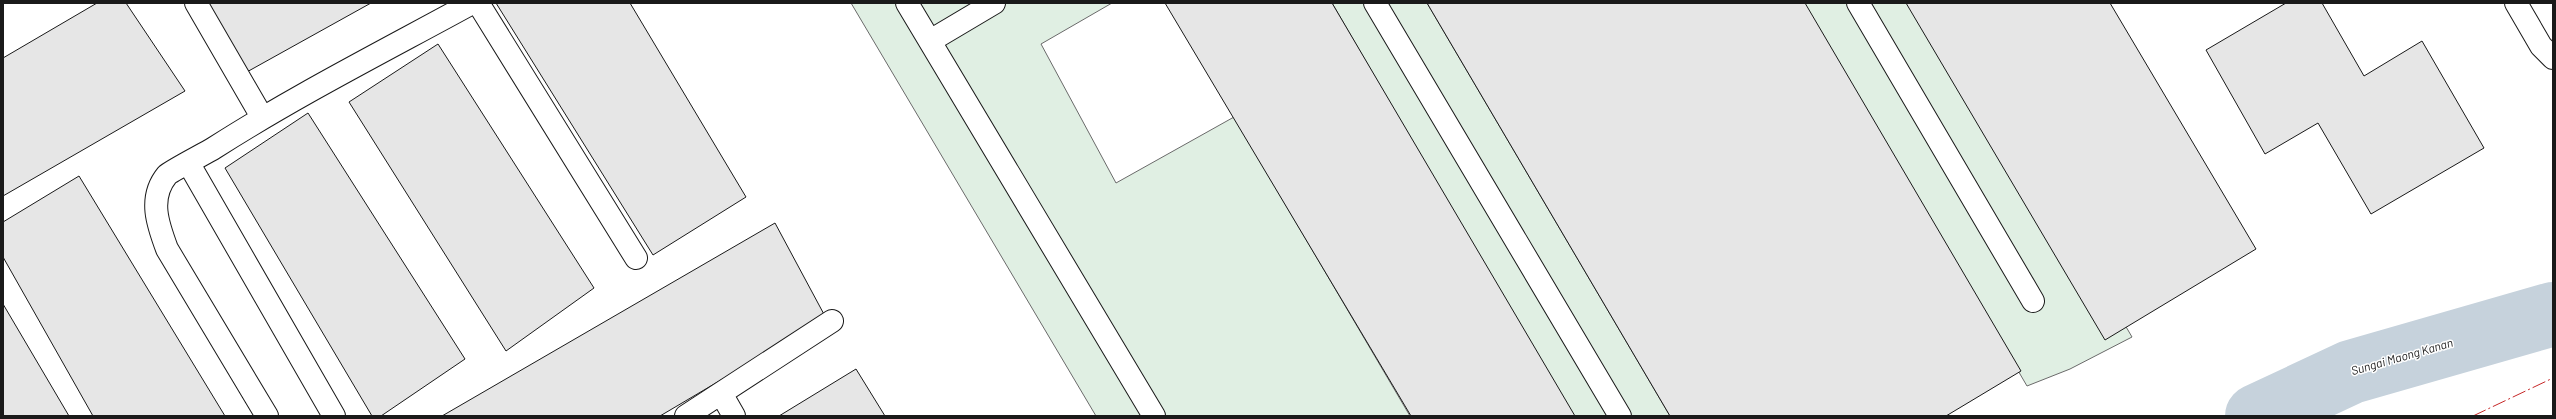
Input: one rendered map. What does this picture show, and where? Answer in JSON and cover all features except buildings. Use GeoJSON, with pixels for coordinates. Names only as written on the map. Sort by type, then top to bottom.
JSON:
{"type":"FeatureCollection","features":[{"type":"Feature","properties":{"kind":"street"},"geometry":{"type":"LineString","coordinates":[[196,3],[262,117]]}},
{"type":"Feature","properties":{"kind":"street"},"geometry":{"type":"LineString","coordinates":[[267,416],[167,249],[156,221],[156,196],[168,174],[188,164],[262,117],[472,3]]}},
{"type":"Feature","properties":{"kind":"street"},"geometry":{"type":"LineString","coordinates":[[478,3],[636,258]]}},
{"type":"Feature","properties":{"kind":"street"},"geometry":{"type":"LineString","coordinates":[[907,3],[1154,416]]}},
{"type":"Feature","properties":{"kind":"street"},"geometry":{"type":"LineString","coordinates":[[930,41],[994,3]]}},
{"type":"Feature","properties":{"kind":"street"},"geometry":{"type":"LineString","coordinates":[[1375,3],[1620,416]]}},
{"type":"Feature","properties":{"kind":"street"},"geometry":{"type":"LineString","coordinates":[[1858,3],[2032,301]]}},
{"type":"Feature","properties":{"kind":"street"},"geometry":{"type":"LineString","coordinates":[[2516,3],[2549,48]]}},
{"type":"Feature","properties":{"kind":"street"},"geometry":{"type":"LineString","coordinates":[[188,164],[334,416]]}},
{"type":"Feature","properties":{"kind":"street"},"geometry":{"type":"LineString","coordinates":[[686,416],[722,395],[832,321]]}},
{"type":"Feature","properties":{"kind":"street"},"geometry":{"type":"LineString","coordinates":[[722,395],[734,416]]}},
{"type":"Feature","properties":{"kind":"green space"},"geometry":{"type":"Polygon","coordinates":[[[851,3],[1112,3],[1041,44],[1116,183],[1234,117],[1410,416],[1096,416],[851,3]]]}},
{"type":"Feature","properties":{"kind":"green space"},"geometry":{"type":"Polygon","coordinates":[[[1332,3],[1374,3],[1614,416],[1572,416],[1332,3]]]}},
{"type":"Feature","properties":{"kind":"green space"},"geometry":{"type":"Polygon","coordinates":[[[1383,3],[1427,3],[1670,416],[1617,416],[1383,3]]]}},
{"type":"Feature","properties":{"kind":"green space"},"geometry":{"type":"Polygon","coordinates":[[[1803,3],[1937,3],[2132,337],[2070,369],[2027,386],[1803,3]]]}},
{"type":"Feature","properties":{"kind":"waterway","name":"Sungai Maong Kanan"},"geometry":{"type":"LineString","coordinates":[[2257,416],[2351,372],[2553,314]]}},
{"type":"Feature","properties":{"kind":"power"},"geometry":{"type":"LineString","coordinates":[[2473,416],[2553,378]]}}]}
